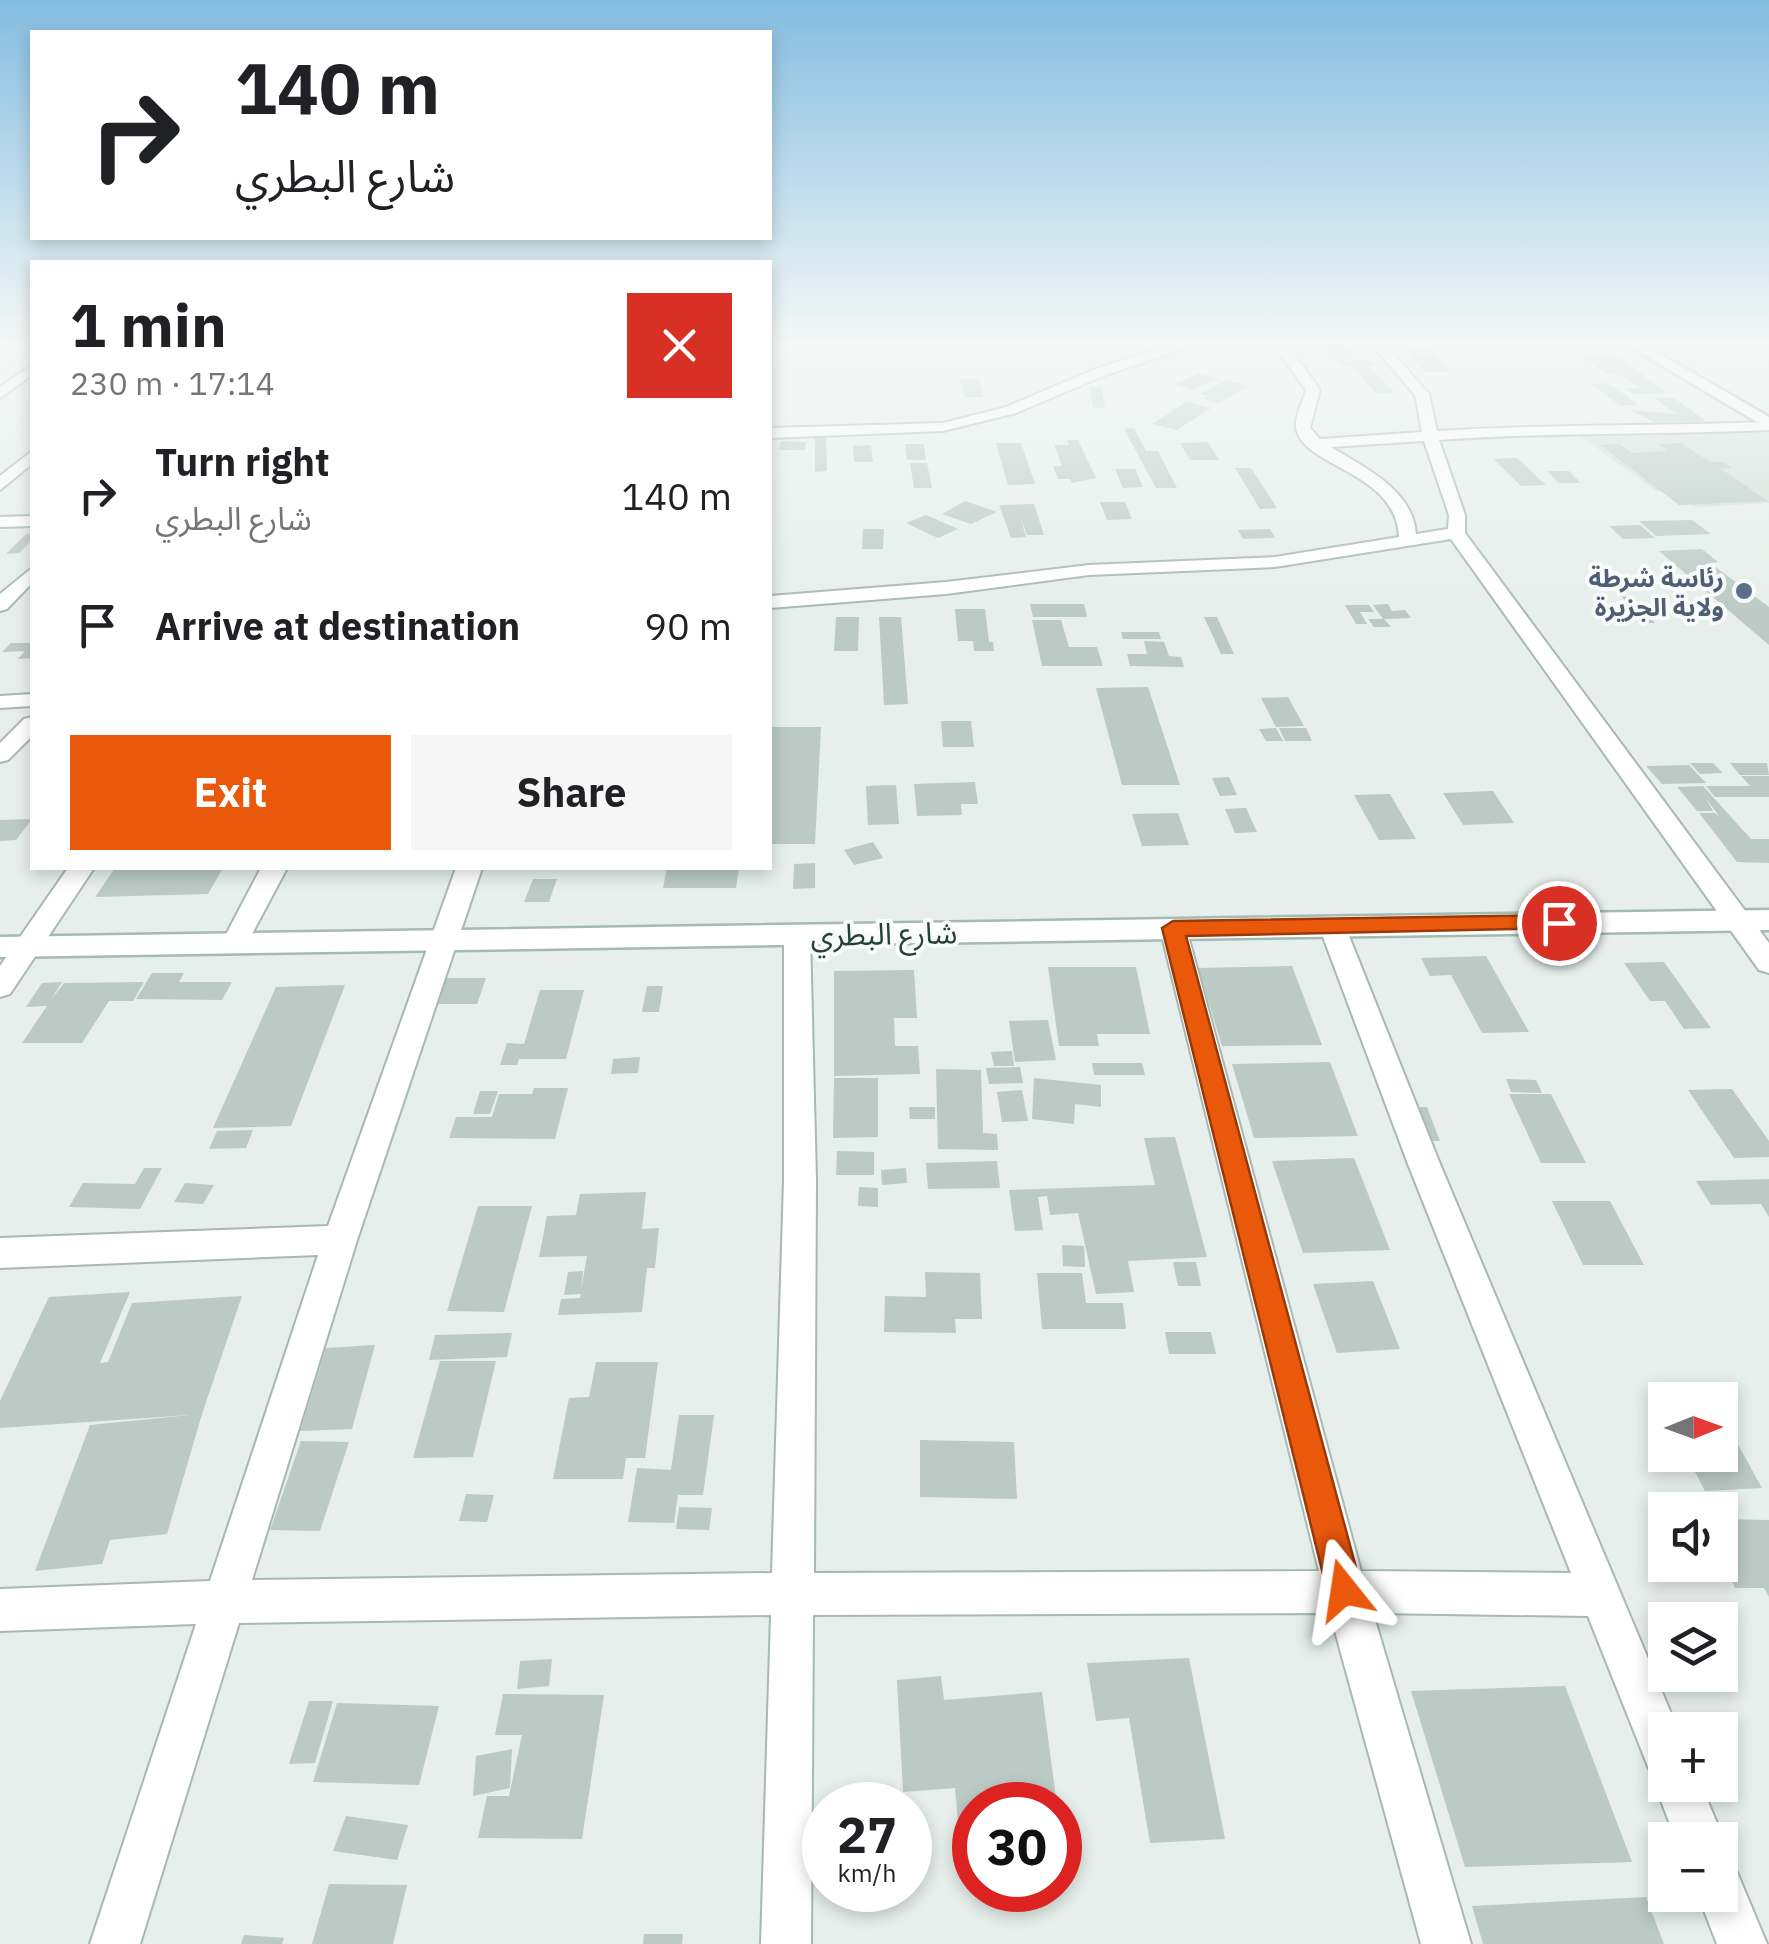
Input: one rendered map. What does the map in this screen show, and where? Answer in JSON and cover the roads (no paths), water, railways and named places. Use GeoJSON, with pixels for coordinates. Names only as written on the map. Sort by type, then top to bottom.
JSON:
{"type":"FeatureCollection","features":[{"type":"Feature","properties":{"kind":"main road","name":"شارع البطري"},"geometry":{"type":"LineString","coordinates":[[13,947],[1769,920]]}},
{"type":"Feature","properties":{"kind":"street"},"geometry":{"type":"LineString","coordinates":[[772,433],[836,431]]}},
{"type":"Feature","properties":{"kind":"street"},"geometry":{"type":"LineString","coordinates":[[1306,431],[1313,444],[1362,472],[1400,506],[1408,520],[1408,542]]}},
{"type":"Feature","properties":{"kind":"street"},"geometry":{"type":"LineString","coordinates":[[1429,431],[1458,515],[1456,533],[1769,963]]}},
{"type":"Feature","properties":{"kind":"street"},"geometry":{"type":"LineString","coordinates":[[1313,444],[1493,431]]}},
{"type":"Feature","properties":{"kind":"street"},"geometry":{"type":"LineString","coordinates":[[1592,431],[1647,431]]}},
{"type":"Feature","properties":{"kind":"street"},"geometry":{"type":"LineString","coordinates":[[0,468],[25,468]]}},
{"type":"Feature","properties":{"kind":"street"},"geometry":{"type":"LineString","coordinates":[[0,484],[25,468]]}},
{"type":"Feature","properties":{"kind":"street"},"geometry":{"type":"LineString","coordinates":[[0,522],[30,521]]}},
{"type":"Feature","properties":{"kind":"street"},"geometry":{"type":"LineString","coordinates":[[772,602],[946,588],[1089,570],[1291,560],[1456,533]]}},
{"type":"Feature","properties":{"kind":"street"},"geometry":{"type":"LineString","coordinates":[[0,605],[30,575]]}},
{"type":"Feature","properties":{"kind":"street"},"geometry":{"type":"LineString","coordinates":[[0,702],[30,700]]}},
{"type":"Feature","properties":{"kind":"street"},"geometry":{"type":"LineString","coordinates":[[0,755],[30,726]]}},
{"type":"Feature","properties":{"kind":"street"},"geometry":{"type":"LineString","coordinates":[[0,988],[13,947],[78,870]]}},
{"type":"Feature","properties":{"kind":"street"},"geometry":{"type":"LineString","coordinates":[[234,944],[273,870]]}},
{"type":"Feature","properties":{"kind":"street"},"geometry":{"type":"LineString","coordinates":[[115,1944],[340,1240],[468,870]]}},
{"type":"Feature","properties":{"kind":"street"},"geometry":{"type":"LineString","coordinates":[[1332,926],[1424,1164],[1648,1712]]}},
{"type":"Feature","properties":{"kind":"street"},"geometry":{"type":"LineString","coordinates":[[1173,928],[1344,1590],[1446,1944]]}},
{"type":"Feature","properties":{"kind":"street"},"geometry":{"type":"LineString","coordinates":[[786,1944],[800,1180],[797,935]]}},
{"type":"Feature","properties":{"kind":"street"},"geometry":{"type":"LineString","coordinates":[[0,1252],[340,1240]]}},
{"type":"Feature","properties":{"kind":"street"},"geometry":{"type":"LineString","coordinates":[[0,1610],[227,1600],[793,1594],[1344,1590],[1601,1595]]}},
{"type":"Feature","properties":{"kind":"street"},"geometry":{"type":"LineString","coordinates":[[1729,1912],[1742,1944]]}},
{"type":"Feature","properties":{"kind":"place","name":"رئاسة شرطة ولاية الجزيرة"},"geometry":{"type":"Point","coordinates":[1744,591]}}]}
